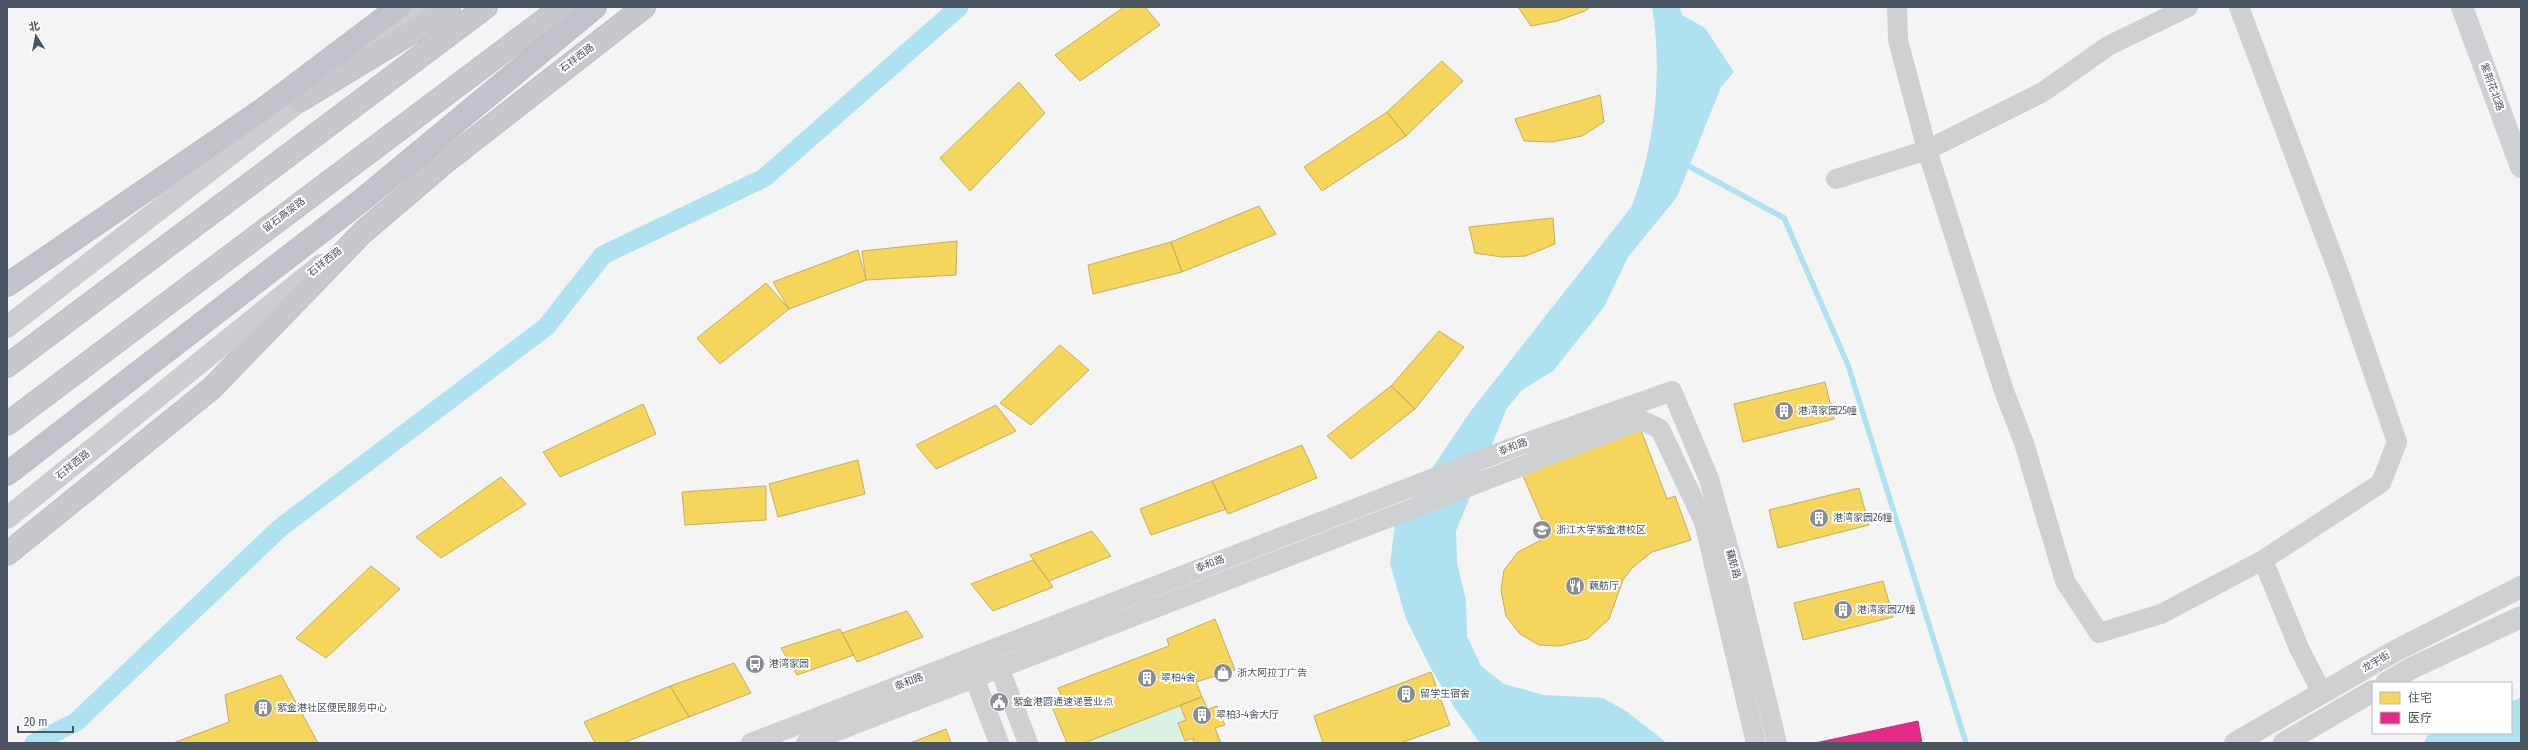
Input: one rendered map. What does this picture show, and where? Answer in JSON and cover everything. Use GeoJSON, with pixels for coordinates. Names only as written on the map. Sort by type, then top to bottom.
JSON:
{"type":"FeatureCollection","features":[{"type":"Feature","properties":{"kind":"highway"},"geometry":{"type":"LineString","coordinates":[[7,285],[260,110],[399,7]]}},
{"type":"Feature","properties":{"kind":"highway"},"geometry":{"type":"LineString","coordinates":[[299,102],[424,25],[449,7]]}},
{"type":"Feature","properties":{"kind":"highway"},"geometry":{"type":"LineString","coordinates":[[7,366],[486,7]]}},
{"type":"Feature","properties":{"kind":"highway","name":"留石高架路"},"geometry":{"type":"LineString","coordinates":[[7,424],[562,7]]}},
{"type":"Feature","properties":{"kind":"highway"},"geometry":{"type":"LineString","coordinates":[[7,474],[362,200],[595,7]]}},
{"type":"Feature","properties":{"kind":"highway","name":"石祥西路"},"geometry":{"type":"LineString","coordinates":[[363,232],[450,158],[644,7]]}},
{"type":"Feature","properties":{"kind":"highway"},"geometry":{"type":"LineString","coordinates":[[7,554],[212,388],[363,232]]}},
{"type":"Feature","properties":{"kind":"main road"},"geometry":{"type":"LineString","coordinates":[[7,327],[420,7]]}},
{"type":"Feature","properties":{"kind":"main road","name":"紫荆花北路"},"geometry":{"type":"LineString","coordinates":[[2462,7],[2521,167]]}},
{"type":"Feature","properties":{"kind":"main road","name":"石祥西路"},"geometry":{"type":"LineString","coordinates":[[7,518],[363,232]]}},
{"type":"Feature","properties":{"kind":"street"},"geometry":{"type":"LineString","coordinates":[[1897,7],[1898,40],[1927,150],[2004,391],[2024,443],[2065,581],[2099,633],[2161,614],[2263,560],[2380,483],[2397,442],[2340,276],[2239,7]]}},
{"type":"Feature","properties":{"kind":"street"},"geometry":{"type":"LineString","coordinates":[[1836,179],[1927,150],[2043,92],[2108,46],[2188,7]]}},
{"type":"Feature","properties":{"kind":"street","name":"泰和路"},"geometry":{"type":"LineString","coordinates":[[751,743],[1506,450],[1666,393]]}},
{"type":"Feature","properties":{"kind":"street","name":"藕舫路"},"geometry":{"type":"LineString","coordinates":[[1666,393],[1690,470],[1704,522],[1756,743]]}},
{"type":"Feature","properties":{"kind":"street","name":"藕舫路"},"geometry":{"type":"LineString","coordinates":[[1666,393],[1709,479],[1737,578],[1776,743]]}},
{"type":"Feature","properties":{"kind":"street","name":"泰和路"},"geometry":{"type":"LineString","coordinates":[[806,743],[1385,517],[1641,420],[1660,429],[1704,522]]}},
{"type":"Feature","properties":{"kind":"street"},"geometry":{"type":"LineString","coordinates":[[2263,560],[2299,648],[2322,693]]}},
{"type":"Feature","properties":{"kind":"street","name":"龙宇街"},"geometry":{"type":"LineString","coordinates":[[2235,743],[2395,651],[2521,587]]}},
{"type":"Feature","properties":{"kind":"street"},"geometry":{"type":"LineString","coordinates":[[2388,682],[2412,668],[2521,617]]}},
{"type":"Feature","properties":{"kind":"street"},"geometry":{"type":"LineString","coordinates":[[999,667],[1028,743]]}},
{"type":"Feature","properties":{"kind":"street"},"geometry":{"type":"LineString","coordinates":[[974,677],[999,743]]}},
{"type":"Feature","properties":{"kind":"street"},"geometry":{"type":"LineString","coordinates":[[2284,743],[2372,692]]}},
{"type":"Feature","properties":{"kind":"green space"},"geometry":{"type":"Polygon","coordinates":[[[1180,705],[1186,720],[1178,723],[1185,741],[1193,738],[1194,743],[1084,743],[1180,705]]]}},
{"type":"Feature","properties":{"kind":"water"},"geometry":{"type":"Polygon","coordinates":[[[1652,7],[1680,7],[1682,15],[1705,28],[1734,72],[1721,87],[1677,197],[1628,257],[1604,307],[1553,371],[1522,390],[1507,408],[1456,531],[1457,562],[1466,601],[1467,636],[1481,666],[1504,684],[1544,695],[1603,698],[1626,711],[1667,743],[1480,743],[1456,710],[1430,667],[1406,619],[1390,564],[1395,523],[1470,412],[1632,206],[1646,158],[1655,108],[1657,57],[1652,7]]]}},
{"type":"Feature","properties":{"kind":"water"},"geometry":{"type":"Polygon","coordinates":[[[2521,697],[2521,743],[2424,743],[2427,736],[2432,734],[2512,734],[2512,702],[2521,697]]]}},
{"type":"Feature","properties":{"kind":"building: 住宅"},"geometry":{"type":"Polygon","coordinates":[[[1124,7],[1145,7],[1160,25],[1080,81],[1055,55],[1124,7]]]}},
{"type":"Feature","properties":{"kind":"building: 住宅"},"geometry":{"type":"Polygon","coordinates":[[[1518,7],[1590,7],[1585,11],[1557,21],[1531,26],[1518,7]]]}},
{"type":"Feature","properties":{"kind":"building: 住宅"},"geometry":{"type":"Polygon","coordinates":[[[1442,61],[1463,81],[1406,136],[1387,112],[1442,61]]]}},
{"type":"Feature","properties":{"kind":"building: 住宅"},"geometry":{"type":"Polygon","coordinates":[[[1019,82],[1045,113],[970,191],[940,158],[1019,82]]]}},
{"type":"Feature","properties":{"kind":"building: 住宅"},"geometry":{"type":"Polygon","coordinates":[[[1600,95],[1604,122],[1582,136],[1552,142],[1524,141],[1515,119],[1600,95]]]}},
{"type":"Feature","properties":{"kind":"building: 住宅"},"geometry":{"type":"Polygon","coordinates":[[[1387,112],[1406,136],[1322,191],[1304,167],[1387,112]]]}},
{"type":"Feature","properties":{"kind":"building: 住宅"},"geometry":{"type":"Polygon","coordinates":[[[1259,206],[1276,234],[1182,272],[1171,242],[1259,206]]]}},
{"type":"Feature","properties":{"kind":"building: 住宅"},"geometry":{"type":"Polygon","coordinates":[[[1553,218],[1555,244],[1526,256],[1502,257],[1475,253],[1469,227],[1553,218]]]}},
{"type":"Feature","properties":{"kind":"building: 住宅"},"geometry":{"type":"Polygon","coordinates":[[[957,241],[956,275],[866,280],[862,251],[957,241]]]}},
{"type":"Feature","properties":{"kind":"building: 住宅"},"geometry":{"type":"Polygon","coordinates":[[[1171,242],[1182,272],[1093,294],[1088,265],[1171,242]]]}},
{"type":"Feature","properties":{"kind":"building: 住宅"},"geometry":{"type":"Polygon","coordinates":[[[858,250],[866,280],[789,309],[773,282],[858,250]]]}},
{"type":"Feature","properties":{"kind":"building: 住宅"},"geometry":{"type":"Polygon","coordinates":[[[766,283],[789,309],[720,364],[697,338],[766,283]]]}},
{"type":"Feature","properties":{"kind":"building: 住宅"},"geometry":{"type":"Polygon","coordinates":[[[1439,331],[1464,347],[1415,409],[1391,386],[1439,331]]]}},
{"type":"Feature","properties":{"kind":"building: 住宅"},"geometry":{"type":"Polygon","coordinates":[[[1060,345],[1089,370],[1031,425],[1000,403],[1060,345]]]}},
{"type":"Feature","properties":{"kind":"building: 住宅","name":"港湾家园25幢"},"geometry":{"type":"Polygon","coordinates":[[[1825,382],[1834,419],[1743,442],[1734,404],[1825,382]]]}},
{"type":"Feature","properties":{"kind":"building: 住宅"},"geometry":{"type":"Polygon","coordinates":[[[1391,386],[1415,409],[1351,459],[1327,436],[1391,386]]]}},
{"type":"Feature","properties":{"kind":"building: 住宅"},"geometry":{"type":"Polygon","coordinates":[[[643,404],[656,434],[560,477],[543,452],[643,404]]]}},
{"type":"Feature","properties":{"kind":"building: 住宅"},"geometry":{"type":"Polygon","coordinates":[[[996,405],[1016,431],[936,469],[916,445],[996,405]]]}},
{"type":"Feature","properties":{"kind":"building: 住宅"},"geometry":{"type":"Polygon","coordinates":[[[1639,425],[1667,499],[1675,496],[1691,540],[1652,552],[1633,567],[1623,580],[1609,619],[1587,639],[1560,646],[1539,645],[1520,634],[1506,616],[1501,590],[1504,570],[1518,552],[1549,536],[1521,471],[1639,425]]]}},
{"type":"Feature","properties":{"kind":"building: 住宅"},"geometry":{"type":"Polygon","coordinates":[[[1302,445],[1317,478],[1228,514],[1212,481],[1302,445]]]}},
{"type":"Feature","properties":{"kind":"building: 住宅"},"geometry":{"type":"Polygon","coordinates":[[[858,460],[865,494],[778,517],[769,484],[858,460]]]}},
{"type":"Feature","properties":{"kind":"building: 住宅"},"geometry":{"type":"Polygon","coordinates":[[[501,477],[526,504],[441,558],[416,537],[501,477]]]}},
{"type":"Feature","properties":{"kind":"building: 住宅"},"geometry":{"type":"Polygon","coordinates":[[[1212,481],[1226,509],[1151,535],[1140,509],[1212,481]]]}},
{"type":"Feature","properties":{"kind":"building: 住宅"},"geometry":{"type":"Polygon","coordinates":[[[766,486],[766,520],[685,525],[682,492],[766,486]]]}},
{"type":"Feature","properties":{"kind":"building: 住宅","name":"港湾家园26幢"},"geometry":{"type":"Polygon","coordinates":[[[1859,488],[1869,525],[1778,548],[1769,510],[1859,488]]]}},
{"type":"Feature","properties":{"kind":"building: 住宅"},"geometry":{"type":"Polygon","coordinates":[[[1092,531],[1111,556],[1049,581],[1030,555],[1092,531]]]}},
{"type":"Feature","properties":{"kind":"building: 住宅"},"geometry":{"type":"Polygon","coordinates":[[[1033,560],[1053,587],[993,611],[971,584],[1033,560]]]}},
{"type":"Feature","properties":{"kind":"building: 住宅"},"geometry":{"type":"Polygon","coordinates":[[[371,566],[400,589],[326,658],[296,638],[371,566]]]}},
{"type":"Feature","properties":{"kind":"building: 住宅","name":"港湾家园27幢"},"geometry":{"type":"Polygon","coordinates":[[[1883,581],[1893,617],[1803,640],[1794,603],[1883,581]]]}},
{"type":"Feature","properties":{"kind":"building: 住宅"},"geometry":{"type":"Polygon","coordinates":[[[907,611],[923,637],[857,662],[842,633],[907,611]]]}},
{"type":"Feature","properties":{"kind":"building: 住宅","name":"翠柏4舍"},"geometry":{"type":"Polygon","coordinates":[[[1215,619],[1235,670],[1196,682],[1202,697],[1084,743],[1067,743],[1050,702],[1062,697],[1058,688],[1169,646],[1167,639],[1215,619]]]}},
{"type":"Feature","properties":{"kind":"building: 住宅"},"geometry":{"type":"Polygon","coordinates":[[[840,629],[854,655],[797,675],[781,648],[840,629]]]}},
{"type":"Feature","properties":{"kind":"building: 住宅"},"geometry":{"type":"Polygon","coordinates":[[[734,663],[751,693],[689,717],[670,686],[734,663]]]}},
{"type":"Feature","properties":{"kind":"building: 住宅","name":"留学生宿舍"},"geometry":{"type":"Polygon","coordinates":[[[1431,672],[1450,725],[1401,743],[1323,743],[1314,716],[1431,672]]]}},
{"type":"Feature","properties":{"kind":"building: 住宅","name":"紫金港社区便民服务中心"},"geometry":{"type":"Polygon","coordinates":[[[281,675],[318,743],[173,743],[229,722],[225,695],[281,675]]]}},
{"type":"Feature","properties":{"kind":"building: 住宅"},"geometry":{"type":"Polygon","coordinates":[[[670,686],[689,717],[623,743],[595,743],[584,722],[670,686]]]}},
{"type":"Feature","properties":{"kind":"building: 住宅","name":"翠柏3-4舍大厅"},"geometry":{"type":"Polygon","coordinates":[[[1202,697],[1208,709],[1217,706],[1225,725],[1215,728],[1221,743],[1194,743],[1193,738],[1185,741],[1178,723],[1186,720],[1180,705],[1202,697]]]}},
{"type":"Feature","properties":{"kind":"building: 住宅"},"geometry":{"type":"Polygon","coordinates":[[[946,729],[951,743],[910,743],[946,729]]]}},
{"type":"Feature","properties":{"kind":"building: 医疗"},"geometry":{"type":"Polygon","coordinates":[[[1918,721],[1922,743],[1815,743],[1918,721]]]}},
{"type":"Feature","properties":{"kind":"waterway"},"geometry":{"type":"LineString","coordinates":[[34,743],[76,722],[280,528],[546,327],[603,255],[764,178],[959,7]]}},
{"type":"Feature","properties":{"kind":"waterway"},"geometry":{"type":"LineString","coordinates":[[1683,163],[1784,218],[1848,365],[1966,743]]}},
{"type":"Feature","properties":{"kind":"place","name":"港湾家园25幢"},"geometry":{"type":"Point","coordinates":[1784,411]}},
{"type":"Feature","properties":{"kind":"place","name":"港湾家园26幢"},"geometry":{"type":"Point","coordinates":[1819,518]}},
{"type":"Feature","properties":{"kind":"place","name":"浙江大学紫金港校区"},"geometry":{"type":"Point","coordinates":[1542,530]}},
{"type":"Feature","properties":{"kind":"place","name":"藕舫厅"},"geometry":{"type":"Point","coordinates":[1575,586]}},
{"type":"Feature","properties":{"kind":"place","name":"港湾家园27幢"},"geometry":{"type":"Point","coordinates":[1843,610]}},
{"type":"Feature","properties":{"kind":"place","name":"港湾家园"},"geometry":{"type":"Point","coordinates":[755,664]}},
{"type":"Feature","properties":{"kind":"place","name":"浙大阿拉丁广告"},"geometry":{"type":"Point","coordinates":[1223,673]}},
{"type":"Feature","properties":{"kind":"place","name":"翠柏4舍"},"geometry":{"type":"Point","coordinates":[1147,678]}},
{"type":"Feature","properties":{"kind":"place","name":"留学生宿舍"},"geometry":{"type":"Point","coordinates":[1406,694]}},
{"type":"Feature","properties":{"kind":"place","name":"紫金港圆通速递营业点"},"geometry":{"type":"Point","coordinates":[999,702]}},
{"type":"Feature","properties":{"kind":"place","name":"紫金港社区便民服务中心"},"geometry":{"type":"Point","coordinates":[263,708]}},
{"type":"Feature","properties":{"kind":"place","name":"翠柏3-4舍大厅"},"geometry":{"type":"Point","coordinates":[1202,715]}}]}
